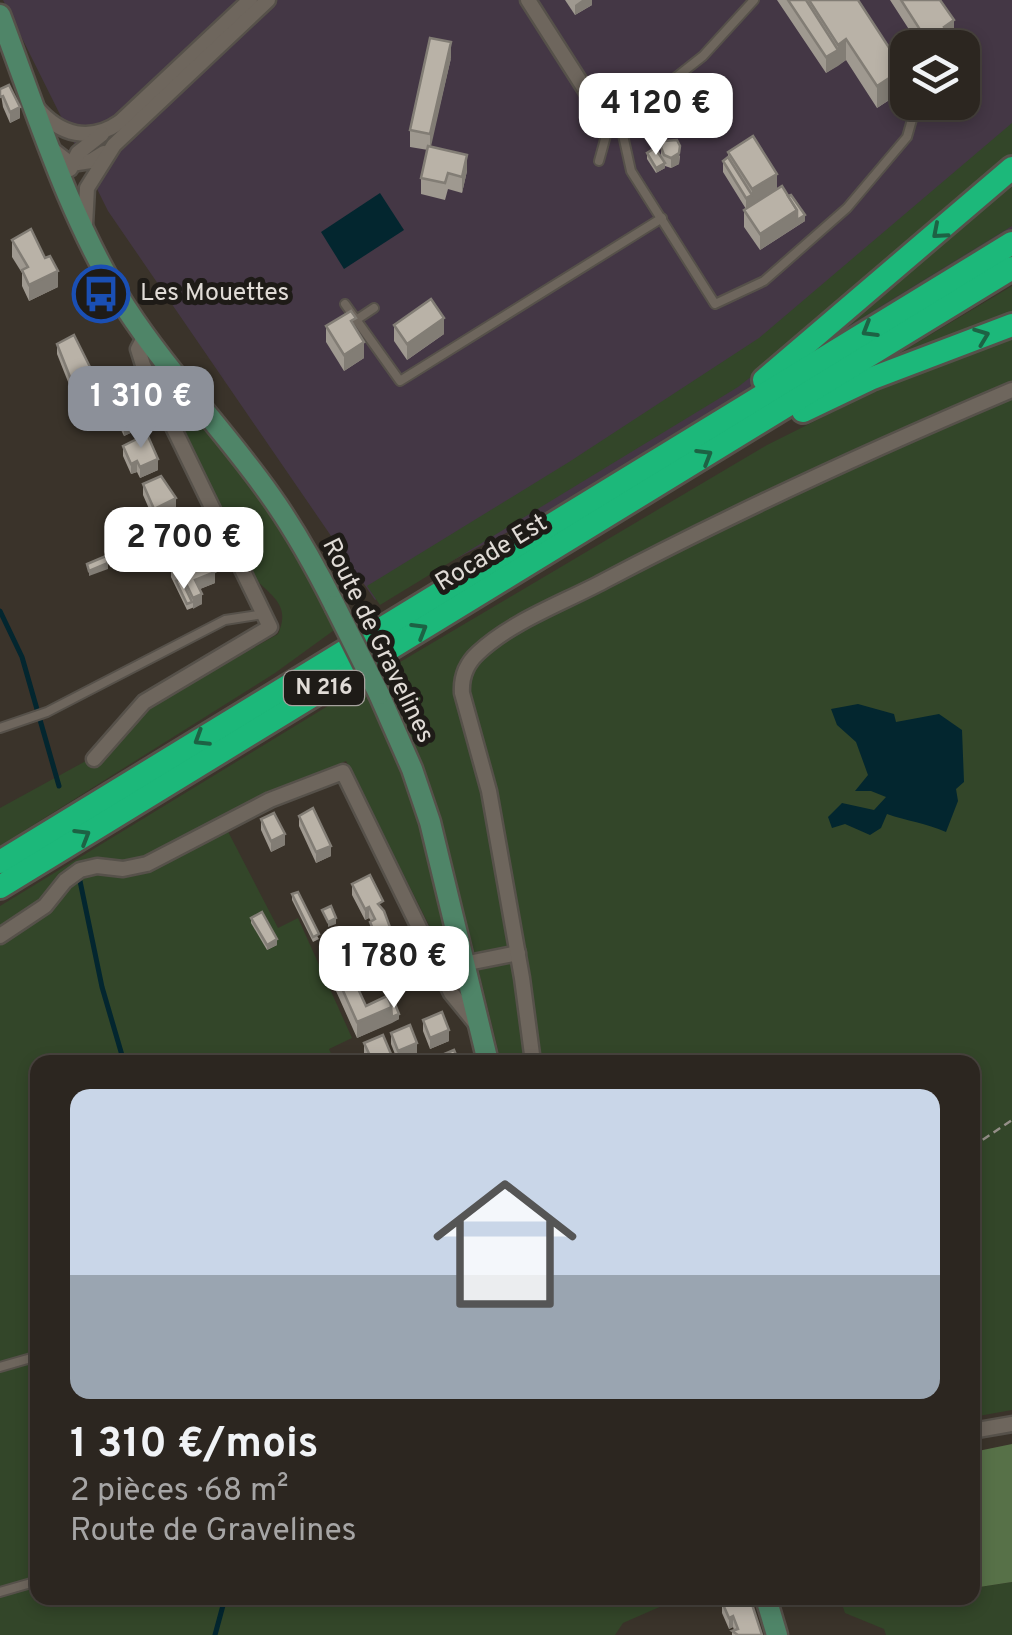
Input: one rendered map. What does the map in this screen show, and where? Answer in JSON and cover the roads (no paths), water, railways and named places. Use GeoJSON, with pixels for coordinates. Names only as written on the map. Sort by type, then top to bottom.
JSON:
{"type":"FeatureCollection","features":[{"type":"Feature","properties":{"kind":"highway"},"geometry":{"type":"LineString","coordinates":[[650,464],[820,336],[1012,168]]}},
{"type":"Feature","properties":{"kind":"highway","name":"Rocade Est"},"geometry":{"type":"LineString","coordinates":[[0,862],[1012,243]]}},
{"type":"Feature","properties":{"kind":"highway","name":"Rocade Est"},"geometry":{"type":"LineString","coordinates":[[0,887],[1012,268]]}},
{"type":"Feature","properties":{"kind":"highway"},"geometry":{"type":"LineString","coordinates":[[762,422],[800,412],[870,379],[1012,325]]}},
{"type":"Feature","properties":{"kind":"main road","name":"Route de Gravelines"},"geometry":{"type":"LineString","coordinates":[[0,15],[67,190],[110,282],[145,336],[269,494],[302,544],[379,694],[426,809],[486,1055]]}},
{"type":"Feature","properties":{"kind":"main road"},"geometry":{"type":"LineString","coordinates":[[768,1605],[776,1635]]}},
{"type":"Feature","properties":{"kind":"street"},"geometry":{"type":"LineString","coordinates":[[85,231],[87,188],[108,139],[120,122],[250,0]]}},
{"type":"Feature","properties":{"kind":"street"},"geometry":{"type":"LineString","coordinates":[[67,190],[78,154],[108,139],[268,0]]}},
{"type":"Feature","properties":{"kind":"street"},"geometry":{"type":"LineString","coordinates":[[528,0],[588,94],[607,103]]}},
{"type":"Feature","properties":{"kind":"street"},"geometry":{"type":"LineString","coordinates":[[34,105],[52,124],[66,131],[108,139]]}},
{"type":"Feature","properties":{"kind":"street"},"geometry":{"type":"LineString","coordinates":[[50,146],[61,159],[72,164]]}},
{"type":"Feature","properties":{"kind":"street"},"geometry":{"type":"LineString","coordinates":[[94,759],[144,702],[270,627],[142,364],[138,350],[145,336]]}},
{"type":"Feature","properties":{"kind":"street"},"geometry":{"type":"LineString","coordinates":[[531,1055],[490,790],[462,693],[465,670],[474,656],[510,631],[733,514],[1012,390]]}},
{"type":"Feature","properties":{"kind":"street"},"geometry":{"type":"LineString","coordinates":[[0,936],[44,906],[80,870],[147,864],[270,800],[343,772],[443,977],[476,1025]]}},
{"type":"Feature","properties":{"kind":"street"},"geometry":{"type":"LineString","coordinates":[[463,964],[518,953]]}},
{"type":"Feature","properties":{"kind":"street"},"geometry":{"type":"LineString","coordinates":[[980,1430],[1012,1424]]}},
{"type":"Feature","properties":{"kind":"lane"},"geometry":{"type":"LineString","coordinates":[[607,103],[636,110],[704,56],[754,0]]}},
{"type":"Feature","properties":{"kind":"lane"},"geometry":{"type":"LineString","coordinates":[[588,94],[607,132],[599,161]]}},
{"type":"Feature","properties":{"kind":"lane"},"geometry":{"type":"LineString","coordinates":[[624,110],[623,135],[632,171],[715,304],[764,281],[847,208],[906,137],[911,120]]}},
{"type":"Feature","properties":{"kind":"lane"},"geometry":{"type":"LineString","coordinates":[[345,304],[400,382],[662,218]]}},
{"type":"Feature","properties":{"kind":"lane"},"geometry":{"type":"LineString","coordinates":[[356,320],[374,308]]}},
{"type":"Feature","properties":{"kind":"lane"},"geometry":{"type":"LineString","coordinates":[[0,728],[46,712],[225,620],[264,614]]}},
{"type":"Feature","properties":{"kind":"lane"},"geometry":{"type":"LineString","coordinates":[[0,1367],[30,1358]]}},
{"type":"Feature","properties":{"kind":"lane"},"geometry":{"type":"LineString","coordinates":[[0,1592],[30,1583]]}},
{"type":"Feature","properties":{"kind":"water"},"geometry":{"type":"Polygon","coordinates":[[[380,193],[404,230],[344,269],[321,232],[380,193]]]}},
{"type":"Feature","properties":{"kind":"water"},"geometry":{"type":"Polygon","coordinates":[[[858,704],[894,714],[896,722],[939,714],[962,730],[964,782],[956,789],[958,801],[946,832],[887,814],[881,828],[870,835],[845,824],[832,828],[828,817],[842,803],[874,810],[886,797],[871,791],[855,791],[868,775],[856,742],[837,725],[831,709],[858,704]]]}},
{"type":"Feature","properties":{"kind":"waterway"},"geometry":{"type":"LineString","coordinates":[[0,611],[22,657],[59,786]]}},
{"type":"Feature","properties":{"kind":"waterway"},"geometry":{"type":"LineString","coordinates":[[80,881],[102,987],[122,1055]]}},
{"type":"Feature","properties":{"kind":"waterway"},"geometry":{"type":"LineString","coordinates":[[215,1635],[223,1605]]}},
{"type":"Feature","properties":{"kind":"place","name":"Les Mouettes"},"geometry":{"type":"Point","coordinates":[101,294]}}]}
